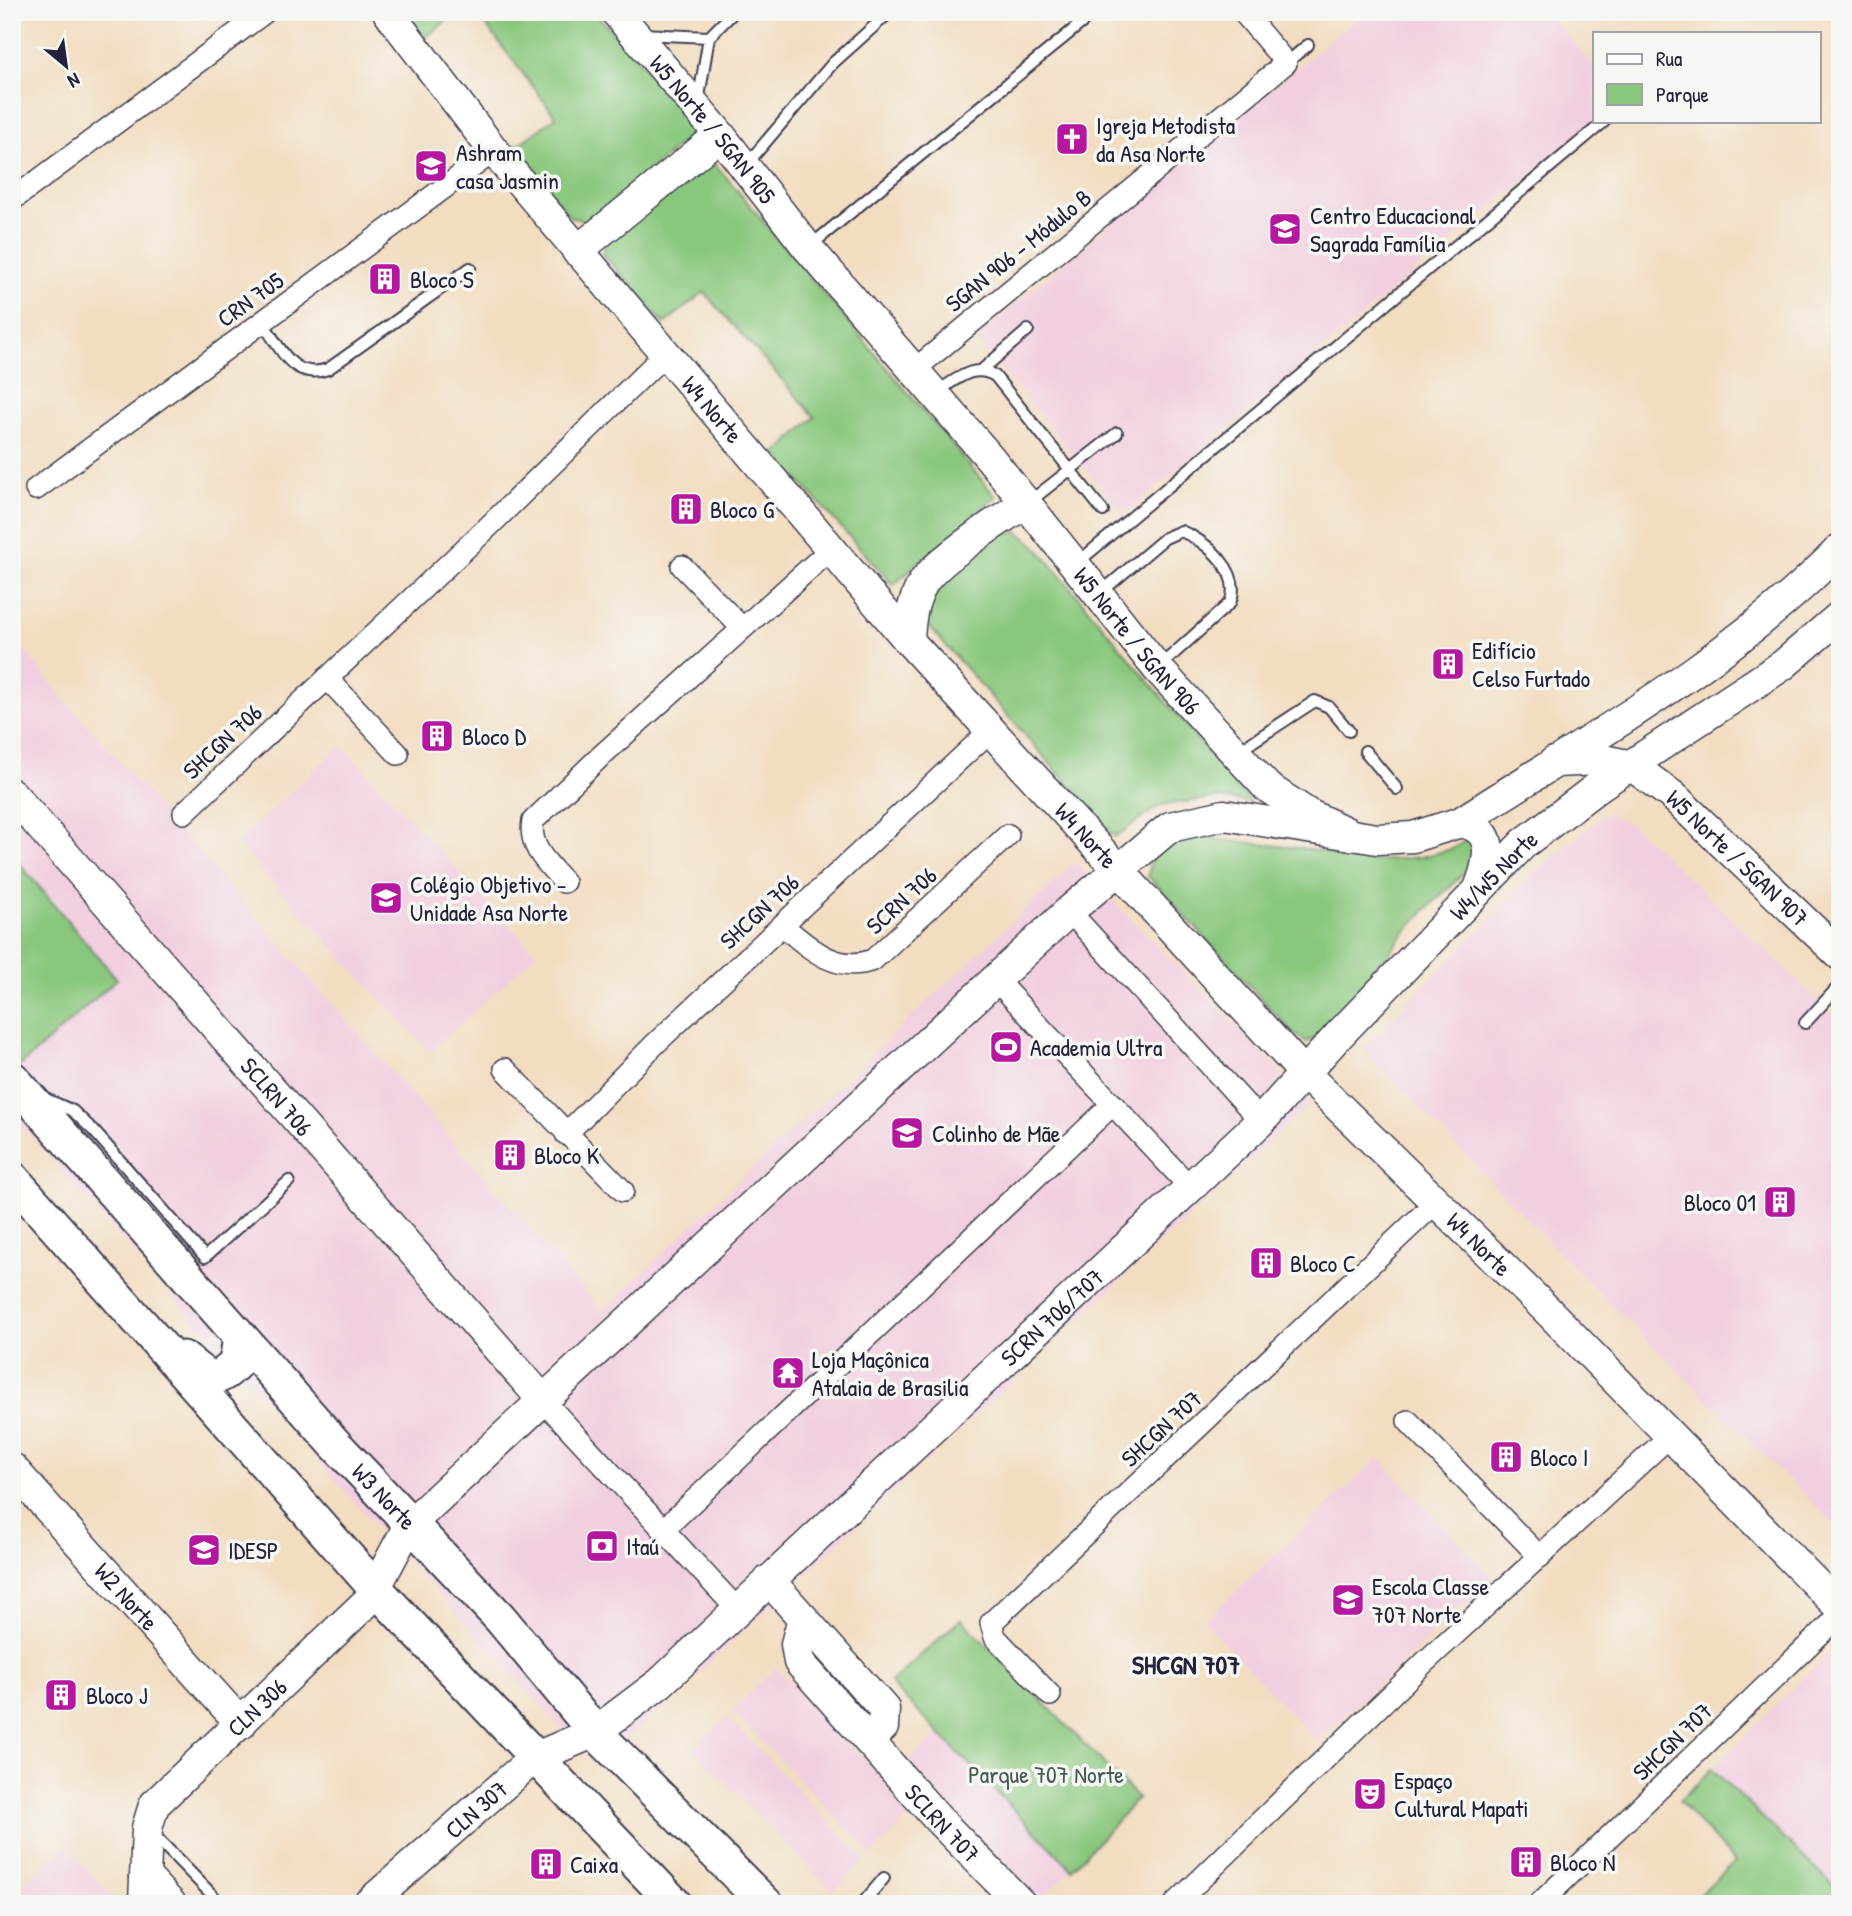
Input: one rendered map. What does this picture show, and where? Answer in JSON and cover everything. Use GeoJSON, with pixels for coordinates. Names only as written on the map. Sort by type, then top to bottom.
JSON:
{"type":"FeatureCollection","features":[{"type":"Feature","properties":{"kind":"main road","name":"W4 Norte"},"geometry":{"type":"LineString","coordinates":[[388,12],[494,151],[909,641],[1304,1073],[1671,1435],[1840,1608]]}},
{"type":"Feature","properties":{"kind":"main road","name":"W5 Norte / SGAN 905"},"geometry":{"type":"LineString","coordinates":[[625,23],[720,135],[808,248]]}},
{"type":"Feature","properties":{"kind":"main road"},"geometry":{"type":"LineString","coordinates":[[578,251],[720,135]]}},
{"type":"Feature","properties":{"kind":"main road","name":"W5 Norte / SGAN 906"},"geometry":{"type":"LineString","coordinates":[[808,248],[1027,503],[1157,668],[1267,787],[1308,814],[1352,835],[1377,839],[1413,837],[1461,822],[1553,762]]}},
{"type":"Feature","properties":{"kind":"main road"},"geometry":{"type":"LineString","coordinates":[[909,641],[911,609],[924,580],[994,522],[1027,503]]}},
{"type":"Feature","properties":{"kind":"main road"},"geometry":{"type":"LineString","coordinates":[[1553,762],[1728,649],[1805,585],[1840,549]]}},
{"type":"Feature","properties":{"kind":"main road","name":"W4/W5 Norte"},"geometry":{"type":"LineString","coordinates":[[1191,1188],[1261,1121],[1524,844],[1599,786],[1783,664],[1840,616]]}},
{"type":"Feature","properties":{"kind":"main road"},"geometry":{"type":"LineString","coordinates":[[1553,762],[1603,761],[1632,766]]}},
{"type":"Feature","properties":{"kind":"main road","name":"W5 Norte / SGAN 907"},"geometry":{"type":"LineString","coordinates":[[1632,766],[1673,796],[1837,947]]}},
{"type":"Feature","properties":{"kind":"main road","name":"SCLRN 706"},"geometry":{"type":"LineString","coordinates":[[12,794],[542,1399]]}},
{"type":"Feature","properties":{"kind":"main road"},"geometry":{"type":"LineString","coordinates":[[409,1524],[1069,911],[1170,827],[1224,816],[1352,835]]}},
{"type":"Feature","properties":{"kind":"main road"},"geometry":{"type":"LineString","coordinates":[[1461,822],[1474,824],[1486,835],[1485,874],[1478,891]]}},
{"type":"Feature","properties":{"kind":"main road","name":"W3 Norte"},"geometry":{"type":"LineString","coordinates":[[15,1081],[240,1337],[409,1524],[500,1618],[595,1732],[766,1904]]}},
{"type":"Feature","properties":{"kind":"main road"},"geometry":{"type":"LineString","coordinates":[[12,1178],[376,1589],[675,1904]]}},
{"type":"Feature","properties":{"kind":"main road","name":"SCRN 706/707"},"geometry":{"type":"LineString","coordinates":[[595,1732],[660,1683],[1191,1188]]}},
{"type":"Feature","properties":{"kind":"main road"},"geometry":{"type":"LineString","coordinates":[[146,1327],[207,1378],[221,1375],[236,1363],[240,1337]]}},
{"type":"Feature","properties":{"kind":"main road","name":"W2 Norte"},"geometry":{"type":"LineString","coordinates":[[12,1468],[241,1724]]}},
{"type":"Feature","properties":{"kind":"main road","name":"CLN 306"},"geometry":{"type":"LineString","coordinates":[[145,1890],[147,1828],[154,1805],[361,1608],[376,1589],[397,1541],[409,1524]]}},
{"type":"Feature","properties":{"kind":"main road","name":"SCLRN 707"},"geometry":{"type":"LineString","coordinates":[[769,1580],[884,1709],[883,1727],[868,1740],[938,1819],[1021,1904]]}},
{"type":"Feature","properties":{"kind":"main road","name":"CLN 307"},"geometry":{"type":"LineString","coordinates":[[384,1899],[534,1758],[595,1732]]}},
{"type":"Feature","properties":{"kind":"main road"},"geometry":{"type":"LineString","coordinates":[[145,1890],[171,1904]]}},
{"type":"Feature","properties":{"kind":"street"},"geometry":{"type":"LineString","coordinates":[[12,200],[265,12]]}},
{"type":"Feature","properties":{"kind":"street"},"geometry":{"type":"LineString","coordinates":[[1243,12],[1286,63]]}},
{"type":"Feature","properties":{"kind":"street","name":"SGAN 906 - Módulo B"},"geometry":{"type":"LineString","coordinates":[[914,370],[1286,63]]}},
{"type":"Feature","properties":{"kind":"street","name":"CRN 705"},"geometry":{"type":"LineString","coordinates":[[36,489],[494,151]]}},
{"type":"Feature","properties":{"kind":"street","name":"SHCGN 706"},"geometry":{"type":"LineString","coordinates":[[184,813],[665,354]]}},
{"type":"Feature","properties":{"kind":"street"},"geometry":{"type":"LineString","coordinates":[[564,882],[534,844],[531,832],[533,821],[742,628],[831,550]]}},
{"type":"Feature","properties":{"kind":"street"},"geometry":{"type":"LineString","coordinates":[[682,566],[742,628]]}},
{"type":"Feature","properties":{"kind":"street"},"geometry":{"type":"LineString","coordinates":[[327,678],[398,754]]}},
{"type":"Feature","properties":{"kind":"street","name":"SHCGN 706"},"geometry":{"type":"LineString","coordinates":[[566,1133],[606,1090],[991,730]]}},
{"type":"Feature","properties":{"kind":"street","name":"SCRN 706"},"geometry":{"type":"LineString","coordinates":[[782,925],[818,955],[853,965],[873,960],[1008,835]]}},
{"type":"Feature","properties":{"kind":"street"},"geometry":{"type":"LineString","coordinates":[[1069,911],[1261,1121]]}},
{"type":"Feature","properties":{"kind":"street"},"geometry":{"type":"LineString","coordinates":[[995,979],[1191,1188]]}},
{"type":"Feature","properties":{"kind":"street"},"geometry":{"type":"LineString","coordinates":[[505,1069],[623,1191]]}},
{"type":"Feature","properties":{"kind":"street"},"geometry":{"type":"LineString","coordinates":[[663,1530],[1113,1104]]}},
{"type":"Feature","properties":{"kind":"street","name":"SHCGN 707"},"geometry":{"type":"LineString","coordinates":[[1050,1695],[995,1637],[991,1623],[1435,1203]]}},
{"type":"Feature","properties":{"kind":"street"},"geometry":{"type":"LineString","coordinates":[[542,1399],[738,1610]]}},
{"type":"Feature","properties":{"kind":"street"},"geometry":{"type":"LineString","coordinates":[[1408,1421],[1540,1557]]}},
{"type":"Feature","properties":{"kind":"street"},"geometry":{"type":"LineString","coordinates":[[1175,1904],[1425,1662],[1671,1435]]}},
{"type":"Feature","properties":{"kind":"street","name":"SHCGN 707"},"geometry":{"type":"LineString","coordinates":[[1539,1904],[1840,1615]]}},
{"type":"Feature","properties":{"kind":"lane"},"geometry":{"type":"LineString","coordinates":[[697,109],[709,37],[734,12]]}},
{"type":"Feature","properties":{"kind":"lane"},"geometry":{"type":"LineString","coordinates":[[745,167],[833,64],[890,12]]}},
{"type":"Feature","properties":{"kind":"lane"},"geometry":{"type":"LineString","coordinates":[[808,248],[1095,12]]}},
{"type":"Feature","properties":{"kind":"lane"},"geometry":{"type":"LineString","coordinates":[[625,23],[709,37]]}},
{"type":"Feature","properties":{"kind":"lane","name":"SGAN 906 - Módulo B"},"geometry":{"type":"LineString","coordinates":[[1286,63],[1308,45]]}},
{"type":"Feature","properties":{"kind":"lane"},"geometry":{"type":"LineString","coordinates":[[1075,565],[1604,122]]}},
{"type":"Feature","properties":{"kind":"lane"},"geometry":{"type":"LineString","coordinates":[[262,322],[296,369],[313,374],[328,369],[471,268]]}},
{"type":"Feature","properties":{"kind":"lane"},"geometry":{"type":"LineString","coordinates":[[983,369],[1028,330]]}},
{"type":"Feature","properties":{"kind":"lane"},"geometry":{"type":"LineString","coordinates":[[934,394],[974,369],[983,369],[995,376],[1103,511]]}},
{"type":"Feature","properties":{"kind":"lane"},"geometry":{"type":"LineString","coordinates":[[1027,503],[1117,433]]}},
{"type":"Feature","properties":{"kind":"lane"},"geometry":{"type":"LineString","coordinates":[[1098,594],[1165,538],[1181,531],[1205,543],[1234,580],[1230,603],[1157,668]]}},
{"type":"Feature","properties":{"kind":"lane"},"geometry":{"type":"LineString","coordinates":[[1234,754],[1315,701],[1329,707],[1349,731]]}},
{"type":"Feature","properties":{"kind":"lane"},"geometry":{"type":"LineString","coordinates":[[1365,751],[1397,789]]}},
{"type":"Feature","properties":{"kind":"lane"},"geometry":{"type":"LineString","coordinates":[[1805,1023],[1840,985]]}},
{"type":"Feature","properties":{"kind":"lane"},"geometry":{"type":"LineString","coordinates":[[15,1081],[73,1111],[205,1257],[289,1181]]}},
{"type":"Feature","properties":{"kind":"lane"},"geometry":{"type":"LineString","coordinates":[[147,1828],[221,1904]]}},
{"type":"Feature","properties":{"kind":"lane"},"geometry":{"type":"LineString","coordinates":[[862,1904],[884,1878]]}},
{"type":"Feature","properties":{"kind":"shaded area","name":"Centro Educacional Sagrada Família"},"geometry":{"type":"Polygon","coordinates":[[[1364,12],[1547,12],[1593,66],[1594,122],[1124,515],[975,338],[1364,12]]]}},
{"type":"Feature","properties":{"kind":"shaded area"},"geometry":{"type":"Polygon","coordinates":[[[12,634],[58,692],[602,1311],[1075,862],[1311,1103],[597,1767],[376,1526],[12,1115],[12,634]]]}},
{"type":"Feature","properties":{"kind":"shaded area","name":"Colégio Objetivo - Unidade Asa Norte"},"geometry":{"type":"Polygon","coordinates":[[[341,745],[536,954],[430,1052],[236,843],[341,745]]]}},
{"type":"Feature","properties":{"kind":"shaded area"},"geometry":{"type":"Polygon","coordinates":[[[1606,813],[1632,825],[1840,1021],[1840,1530],[1580,1274],[1363,1049],[1535,872],[1606,813]]]}},
{"type":"Feature","properties":{"kind":"shaded area","name":"Escola Classe 707 Norte"},"geometry":{"type":"Polygon","coordinates":[[[1379,1458],[1493,1578],[1317,1741],[1204,1621],[1379,1458]]]}},
{"type":"Feature","properties":{"kind":"shaded area"},"geometry":{"type":"Polygon","coordinates":[[[1840,1642],[1840,1892],[1712,1769],[1840,1642]]]}},
{"type":"Feature","properties":{"kind":"shaded area"},"geometry":{"type":"Polygon","coordinates":[[[776,1668],[916,1811],[872,1854],[732,1711],[776,1668]]]}},
{"type":"Feature","properties":{"kind":"shaded area"},"geometry":{"type":"Polygon","coordinates":[[[727,1717],[866,1860],[833,1892],[693,1749],[727,1717]]]}},
{"type":"Feature","properties":{"kind":"shaded area"},"geometry":{"type":"Polygon","coordinates":[[[938,1733],[1072,1869],[1038,1902],[904,1766],[938,1733]]]}},
{"type":"Feature","properties":{"kind":"shaded area"},"geometry":{"type":"Polygon","coordinates":[[[66,1846],[119,1904],[12,1904],[12,1896],[66,1846]]]}},
{"type":"Feature","properties":{"kind":"green space"},"geometry":{"type":"Polygon","coordinates":[[[404,12],[457,12],[424,39],[404,12]]]}},
{"type":"Feature","properties":{"kind":"green space"},"geometry":{"type":"Polygon","coordinates":[[[476,12],[594,12],[701,127],[596,216],[588,220],[571,218],[514,148],[556,117],[476,12]]]}},
{"type":"Feature","properties":{"kind":"green space"},"geometry":{"type":"Polygon","coordinates":[[[714,163],[996,497],[893,585],[775,454],[815,417],[704,292],[664,324],[602,253],[607,239],[697,166],[714,163]]]}},
{"type":"Feature","properties":{"kind":"green space"},"geometry":{"type":"Polygon","coordinates":[[[1018,532],[1034,544],[1250,802],[1215,798],[1161,805],[1115,837],[924,621],[933,588],[996,534],[1018,532]]]}},
{"type":"Feature","properties":{"kind":"green space"},"geometry":{"type":"Polygon","coordinates":[[[1478,833],[1482,856],[1408,929],[1348,1010],[1322,1033],[1307,1042],[1293,1033],[1148,876],[1150,862],[1163,848],[1189,836],[1307,849],[1376,861],[1421,857],[1452,849],[1478,833]]]}},
{"type":"Feature","properties":{"kind":"green space"},"geometry":{"type":"Polygon","coordinates":[[[12,855],[117,979],[20,1066],[12,1057],[12,855]]]}},
{"type":"Feature","properties":{"kind":"green space","name":"Parque 707 Norte"},"geometry":{"type":"Polygon","coordinates":[[[961,1619],[1138,1798],[1072,1869],[890,1683],[961,1619]]]}},
{"type":"Feature","properties":{"kind":"green space"},"geometry":{"type":"Polygon","coordinates":[[[1712,1769],[1840,1892],[1835,1904],[1689,1904],[1735,1862],[1679,1801],[1712,1769]]]}},
{"type":"Feature","properties":{"kind":"place","name":"Igreja Metodista da Asa Norte"},"geometry":{"type":"Point","coordinates":[1072,139]}},
{"type":"Feature","properties":{"kind":"place","name":"Ashram casa Jasmin"},"geometry":{"type":"Point","coordinates":[431,166]}},
{"type":"Feature","properties":{"kind":"place","name":"Centro Educacional Sagrada Família"},"geometry":{"type":"Point","coordinates":[1285,229]}},
{"type":"Feature","properties":{"kind":"place","name":"Bloco S"},"geometry":{"type":"Point","coordinates":[385,279]}},
{"type":"Feature","properties":{"kind":"place","name":"Bloco G"},"geometry":{"type":"Point","coordinates":[686,509]}},
{"type":"Feature","properties":{"kind":"place","name":"Edifício Celso Furtado"},"geometry":{"type":"Point","coordinates":[1448,664]}},
{"type":"Feature","properties":{"kind":"place","name":"Bloco D"},"geometry":{"type":"Point","coordinates":[437,736]}},
{"type":"Feature","properties":{"kind":"place","name":"Colégio Objetivo - Unidade Asa Norte"},"geometry":{"type":"Point","coordinates":[386,898]}},
{"type":"Feature","properties":{"kind":"place","name":"Academia Ultra"},"geometry":{"type":"Point","coordinates":[1006,1047]}},
{"type":"Feature","properties":{"kind":"place","name":"Colinho de Mãe"},"geometry":{"type":"Point","coordinates":[907,1133]}},
{"type":"Feature","properties":{"kind":"place","name":"Bloco K"},"geometry":{"type":"Point","coordinates":[510,1155]}},
{"type":"Feature","properties":{"kind":"place","name":"Bloco 01"},"geometry":{"type":"Point","coordinates":[1780,1202]}},
{"type":"Feature","properties":{"kind":"place","name":"Bloco C"},"geometry":{"type":"Point","coordinates":[1266,1263]}},
{"type":"Feature","properties":{"kind":"place","name":"Loja Maçônica Atalaia de Brasilia"},"geometry":{"type":"Point","coordinates":[788,1373]}},
{"type":"Feature","properties":{"kind":"place","name":"Bloco I"},"geometry":{"type":"Point","coordinates":[1506,1457]}},
{"type":"Feature","properties":{"kind":"place","name":"Itaú"},"geometry":{"type":"Point","coordinates":[602,1546]}},
{"type":"Feature","properties":{"kind":"place","name":"IDESP"},"geometry":{"type":"Point","coordinates":[204,1550]}},
{"type":"Feature","properties":{"kind":"place","name":"Escola Classe 707 Norte"},"geometry":{"type":"Point","coordinates":[1348,1600]}},
{"type":"Feature","properties":{"kind":"place","name":"Bloco J"},"geometry":{"type":"Point","coordinates":[61,1695]}},
{"type":"Feature","properties":{"kind":"place","name":"Espaço Cultural Mapati"},"geometry":{"type":"Point","coordinates":[1370,1794]}},
{"type":"Feature","properties":{"kind":"place","name":"Bloco N"},"geometry":{"type":"Point","coordinates":[1526,1862]}},
{"type":"Feature","properties":{"kind":"place","name":"Caixa"},"geometry":{"type":"Point","coordinates":[546,1864]}},
{"type":"Feature","properties":{"kind":"district","name":"SHCGN 707"},"geometry":{"type":"Point","coordinates":[1186,1664]}}]}
